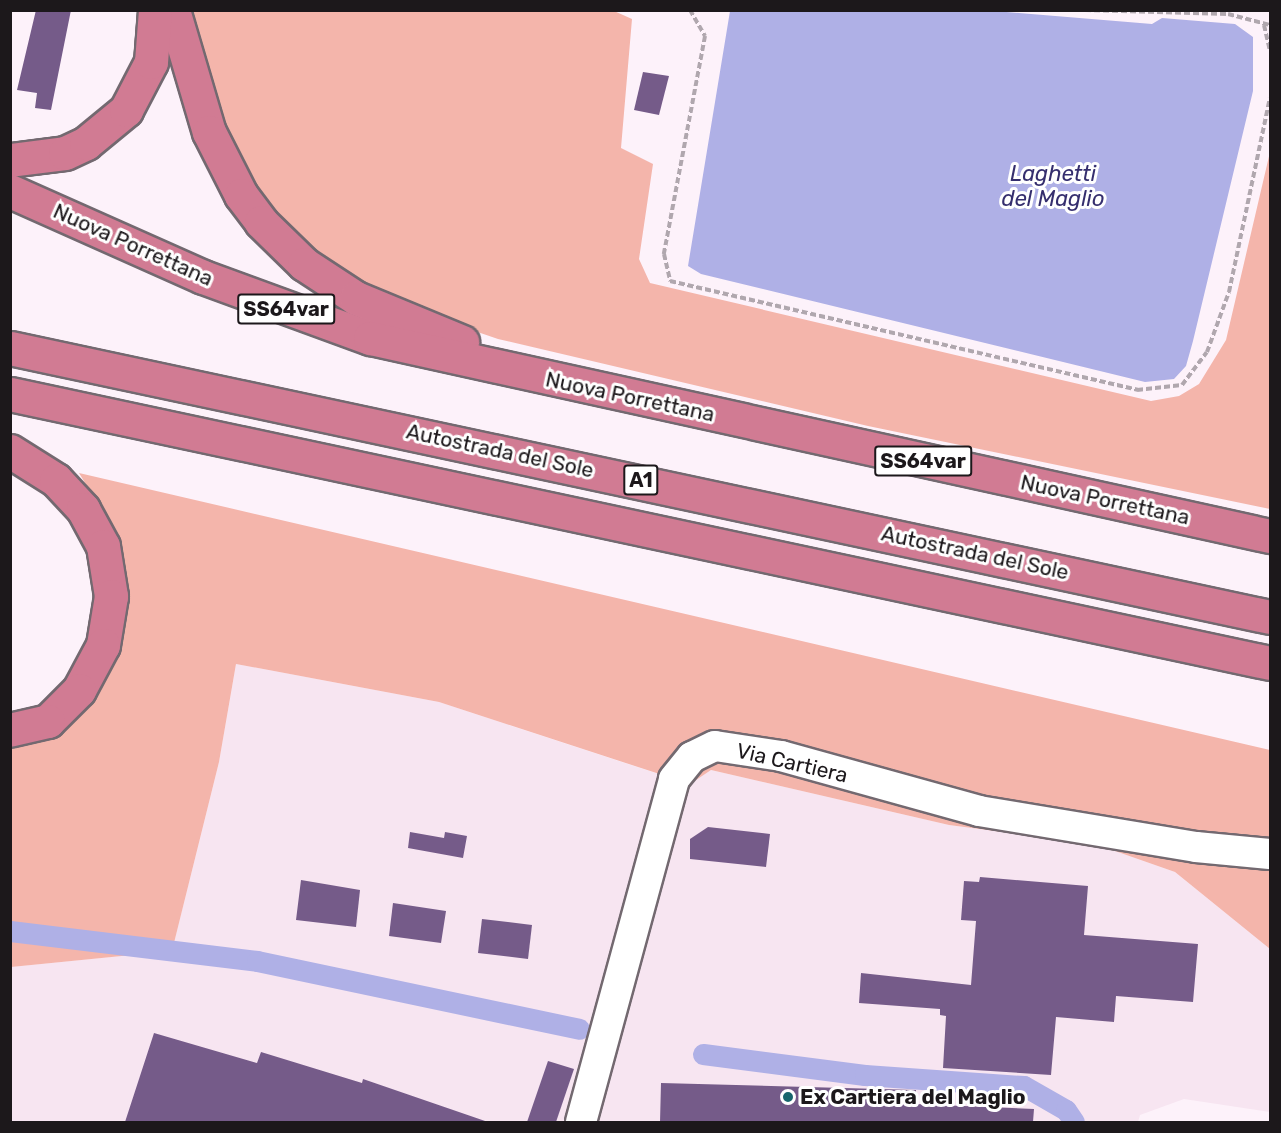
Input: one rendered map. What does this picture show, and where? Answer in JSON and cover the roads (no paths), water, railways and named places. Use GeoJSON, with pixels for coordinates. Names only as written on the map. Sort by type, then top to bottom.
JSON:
{"type":"FeatureCollection","features":[{"type":"Feature","properties":{"kind":"highway"},"geometry":{"type":"LineString","coordinates":[[10,160],[65,153],[86,143],[126,110],[151,62],[155,10]]}},
{"type":"Feature","properties":{"kind":"highway","name":"SS64var"},"geometry":{"type":"LineString","coordinates":[[173,10],[198,101],[222,161],[241,195],[282,244],[331,283],[390,315],[576,385]]}},
{"type":"Feature","properties":{"kind":"highway","name":"Nuova Porrettana"},"geometry":{"type":"LineString","coordinates":[[10,191],[204,277],[299,314],[370,338],[1270,537]]}},
{"type":"Feature","properties":{"kind":"highway","name":"Autostrada del Sole"},"geometry":{"type":"LineString","coordinates":[[10,348],[1270,617]]}},
{"type":"Feature","properties":{"kind":"highway","name":"A1"},"geometry":{"type":"LineString","coordinates":[[10,394],[1270,663]]}},
{"type":"Feature","properties":{"kind":"highway"},"geometry":{"type":"LineString","coordinates":[[10,451],[56,480],[83,509],[103,546],[111,596],[103,645],[79,690],[48,721],[10,730]]}},
{"type":"Feature","properties":{"kind":"street","name":"Via Cartiera"},"geometry":{"type":"LineString","coordinates":[[581,1122],[674,779],[692,757],[715,746],[781,756],[979,811],[1196,847],[1270,854]]}},
{"type":"Feature","properties":{"kind":"water","name":"Laghetti del Maglio"},"geometry":{"type":"Polygon","coordinates":[[[983,10],[1152,24],[1162,18],[1235,24],[1253,37],[1253,91],[1193,341],[1186,366],[1174,379],[1145,382],[701,274],[688,266],[730,11],[983,10]]]}},
{"type":"Feature","properties":{"kind":"waterway"},"geometry":{"type":"LineString","coordinates":[[10,931],[257,961],[579,1029]]}},
{"type":"Feature","properties":{"kind":"waterway"},"geometry":{"type":"LineString","coordinates":[[703,1054],[865,1075],[1024,1086],[1066,1110],[1074,1122]]}},
{"type":"Feature","properties":{"kind":"place","name":"Ex Cartiera del Maglio"},"geometry":{"type":"Point","coordinates":[788,1097]}}]}
